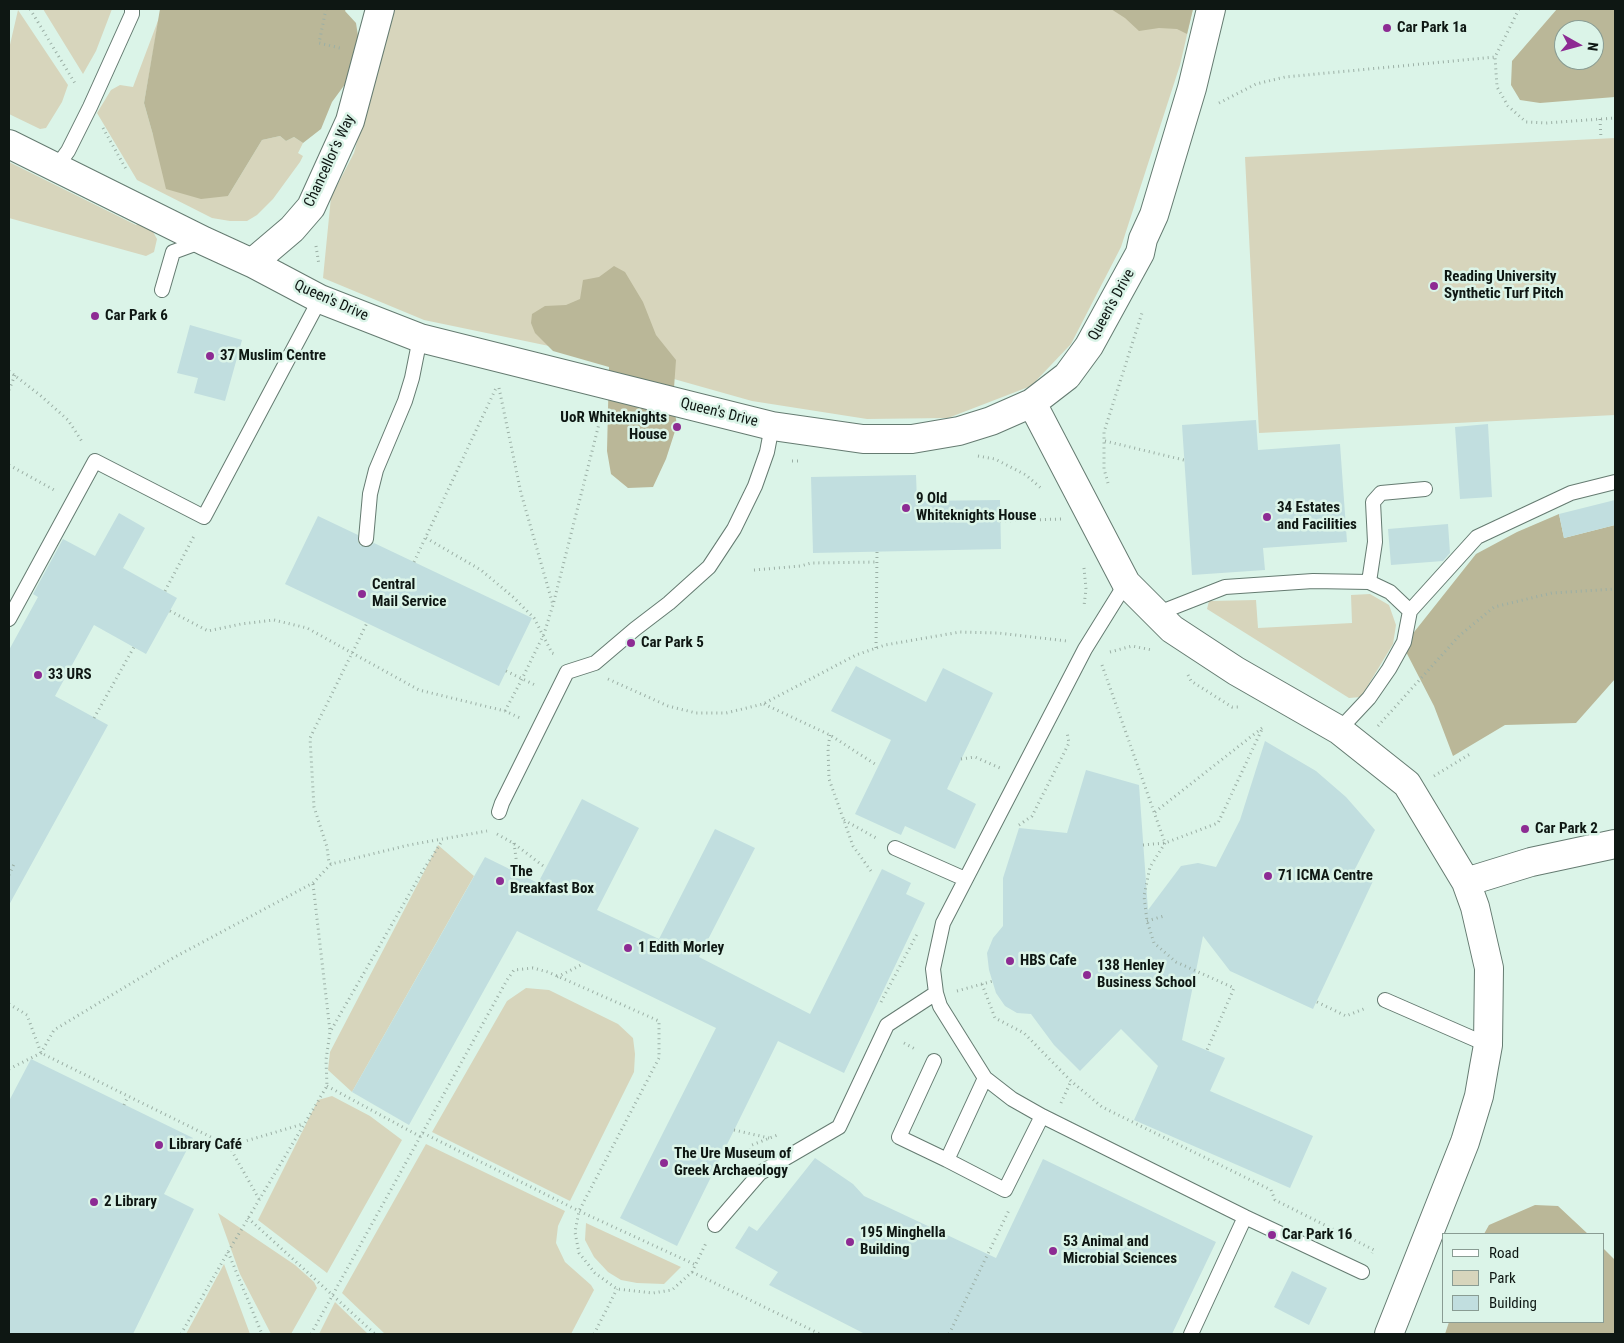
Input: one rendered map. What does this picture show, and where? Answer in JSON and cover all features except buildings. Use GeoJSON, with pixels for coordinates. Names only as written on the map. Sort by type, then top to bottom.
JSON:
{"type":"FeatureCollection","features":[{"type":"Feature","properties":{"kind":"street","name":"Chancellor's Way"},"geometry":{"type":"LineString","coordinates":[[252,263],[292,229],[311,207],[350,121],[380,9]]}},
{"type":"Feature","properties":{"kind":"street","name":"Queen's Drive"},"geometry":{"type":"LineString","coordinates":[[9,144],[252,263],[320,299],[420,338],[772,426],[863,439],[912,439],[959,431],[991,421],[1032,403],[1067,376],[1089,346],[1140,253],[1143,239],[1154,215],[1189,97],[1211,9]]}},
{"type":"Feature","properties":{"kind":"street"},"geometry":{"type":"LineString","coordinates":[[1032,403],[1126,583],[1172,630],[1236,671],[1339,730],[1407,784],[1466,882],[1475,907],[1489,968],[1488,1045],[1479,1096],[1465,1142],[1389,1334]]}},
{"type":"Feature","properties":{"kind":"street"},"geometry":{"type":"LineString","coordinates":[[1466,882],[1531,862],[1615,844]]}},
{"type":"Feature","properties":{"kind":"lane"},"geometry":{"type":"LineString","coordinates":[[57,166],[68,151],[90,107],[132,14],[132,9]]}},
{"type":"Feature","properties":{"kind":"lane"},"geometry":{"type":"LineString","coordinates":[[162,290],[173,252],[204,241]]}},
{"type":"Feature","properties":{"kind":"lane"},"geometry":{"type":"LineString","coordinates":[[9,619],[95,461],[204,517],[320,299]]}},
{"type":"Feature","properties":{"kind":"lane"},"geometry":{"type":"LineString","coordinates":[[366,539],[370,494],[376,470],[405,401],[420,338]]}},
{"type":"Feature","properties":{"kind":"lane"},"geometry":{"type":"LineString","coordinates":[[499,812],[567,672],[595,663],[710,567],[734,529],[755,486],[767,452],[772,426]]}},
{"type":"Feature","properties":{"kind":"lane"},"geometry":{"type":"LineString","coordinates":[[1339,730],[1369,698],[1389,669],[1404,642],[1410,611],[1477,537],[1571,493],[1615,482]]}},
{"type":"Feature","properties":{"kind":"lane"},"geometry":{"type":"LineString","coordinates":[[1369,582],[1375,542],[1373,502],[1380,493],[1425,489]]}},
{"type":"Feature","properties":{"kind":"lane"},"geometry":{"type":"LineString","coordinates":[[1156,614],[1226,587],[1313,581],[1369,582],[1390,592],[1410,611]]}},
{"type":"Feature","properties":{"kind":"lane"},"geometry":{"type":"LineString","coordinates":[[1126,583],[1085,649],[943,923],[933,969],[936,993],[940,1006],[985,1078],[1012,1099],[1042,1116],[1245,1217],[1362,1272]]}},
{"type":"Feature","properties":{"kind":"lane"},"geometry":{"type":"LineString","coordinates":[[889,845],[965,879]]}},
{"type":"Feature","properties":{"kind":"lane"},"geometry":{"type":"LineString","coordinates":[[715,1225],[760,1173],[839,1127],[887,1025],[936,993]]}},
{"type":"Feature","properties":{"kind":"lane"},"geometry":{"type":"LineString","coordinates":[[1385,1000],[1488,1045]]}},
{"type":"Feature","properties":{"kind":"lane"},"geometry":{"type":"LineString","coordinates":[[934,1061],[899,1136],[1005,1190],[1042,1116]]}},
{"type":"Feature","properties":{"kind":"lane"},"geometry":{"type":"LineString","coordinates":[[947,1160],[985,1078]]}},
{"type":"Feature","properties":{"kind":"lane"},"geometry":{"type":"LineString","coordinates":[[1191,1334],[1245,1217]]}},
{"type":"Feature","properties":{"kind":"path"},"geometry":{"type":"LineString","coordinates":[[326,9],[319,42],[348,50]]}},
{"type":"Feature","properties":{"kind":"path"},"geometry":{"type":"LineString","coordinates":[[1519,9],[1495,57],[1497,87],[1508,106],[1526,122],[1546,123],[1615,118]]}},
{"type":"Feature","properties":{"kind":"path"},"geometry":{"type":"LineString","coordinates":[[1218,103],[1256,84],[1285,77],[1495,57]]}},
{"type":"Feature","properties":{"kind":"path"},"geometry":{"type":"LineString","coordinates":[[1600,119],[1601,139]]}},
{"type":"Feature","properties":{"kind":"path"},"geometry":{"type":"LineString","coordinates":[[9,371],[68,420],[95,461]]}},
{"type":"Feature","properties":{"kind":"path"},"geometry":{"type":"LineString","coordinates":[[9,390],[15,375]]}},
{"type":"Feature","properties":{"kind":"path"},"geometry":{"type":"LineString","coordinates":[[414,562],[498,384],[503,416],[521,493],[553,605]]}},
{"type":"Feature","properties":{"kind":"path"},"geometry":{"type":"LineString","coordinates":[[505,711],[544,634],[609,385]]}},
{"type":"Feature","properties":{"kind":"path"},"geometry":{"type":"LineString","coordinates":[[1105,441],[1184,460]]}},
{"type":"Feature","properties":{"kind":"path"},"geometry":{"type":"LineString","coordinates":[[976,456],[995,459],[1026,475],[1044,490]]}},
{"type":"Feature","properties":{"kind":"path"},"geometry":{"type":"LineString","coordinates":[[792,461],[802,461]]}},
{"type":"Feature","properties":{"kind":"path"},"geometry":{"type":"LineString","coordinates":[[9,466],[74,500]]}},
{"type":"Feature","properties":{"kind":"path"},"geometry":{"type":"LineString","coordinates":[[165,591],[204,517]]}},
{"type":"Feature","properties":{"kind":"path"},"geometry":{"type":"LineString","coordinates":[[1000,521],[1067,519]]}},
{"type":"Feature","properties":{"kind":"path"},"geometry":{"type":"LineString","coordinates":[[426,538],[480,570],[507,592],[534,618],[544,634],[552,653]]}},
{"type":"Feature","properties":{"kind":"path"},"geometry":{"type":"LineString","coordinates":[[876,648],[877,551]]}},
{"type":"Feature","properties":{"kind":"path"},"geometry":{"type":"LineString","coordinates":[[1083,560],[1086,589],[1084,607]]}},
{"type":"Feature","properties":{"kind":"path"},"geometry":{"type":"LineString","coordinates":[[754,570],[802,566],[811,563],[877,562]]}},
{"type":"Feature","properties":{"kind":"path"},"geometry":{"type":"LineString","coordinates":[[1373,732],[1459,636],[1494,607],[1552,593],[1615,589]]}},
{"type":"Feature","properties":{"kind":"path"},"geometry":{"type":"LineString","coordinates":[[170,611],[208,631],[274,620],[307,628],[419,690],[505,711],[521,719],[541,725]]}},
{"type":"Feature","properties":{"kind":"path"},"geometry":{"type":"LineString","coordinates":[[331,864],[329,863],[327,847],[314,807],[310,738],[368,623]]}},
{"type":"Feature","properties":{"kind":"path"},"geometry":{"type":"LineString","coordinates":[[600,676],[668,706],[696,713],[726,713],[764,704],[856,656],[876,648],[916,639],[960,632],[998,633],[1069,641]]}},
{"type":"Feature","properties":{"kind":"path"},"geometry":{"type":"LineString","coordinates":[[94,718],[134,647]]}},
{"type":"Feature","properties":{"kind":"path"},"geometry":{"type":"LineString","coordinates":[[1101,662],[1166,843]]}},
{"type":"Feature","properties":{"kind":"path"},"geometry":{"type":"LineString","coordinates":[[506,671],[538,686]]}},
{"type":"Feature","properties":{"kind":"path"},"geometry":{"type":"LineString","coordinates":[[764,704],[830,735],[878,766]]}},
{"type":"Feature","properties":{"kind":"path"},"geometry":{"type":"LineString","coordinates":[[1155,812],[1269,723]]}},
{"type":"Feature","properties":{"kind":"path"},"geometry":{"type":"LineString","coordinates":[[1143,846],[1166,843],[1218,823],[1263,727]]}},
{"type":"Feature","properties":{"kind":"path"},"geometry":{"type":"LineString","coordinates":[[1012,830],[1032,816],[1069,743],[1066,729]]}},
{"type":"Feature","properties":{"kind":"path"},"geometry":{"type":"LineString","coordinates":[[830,735],[828,748],[829,779],[853,846],[871,870]]}},
{"type":"Feature","properties":{"kind":"path"},"geometry":{"type":"LineString","coordinates":[[1432,777],[1470,754]]}},
{"type":"Feature","properties":{"kind":"path"},"geometry":{"type":"LineString","coordinates":[[961,759],[975,757],[1002,770]]}},
{"type":"Feature","properties":{"kind":"path"},"geometry":{"type":"LineString","coordinates":[[844,820],[889,845]]}},
{"type":"Feature","properties":{"kind":"path"},"geometry":{"type":"LineString","coordinates":[[9,1069],[41,1053],[54,1030],[174,958],[313,883],[331,864],[409,845],[489,830],[513,843],[546,868]]}},
{"type":"Feature","properties":{"kind":"path"},"geometry":{"type":"LineString","coordinates":[[330,1032],[442,840]]}},
{"type":"Feature","properties":{"kind":"path"},"geometry":{"type":"LineString","coordinates":[[513,843],[518,873]]}},
{"type":"Feature","properties":{"kind":"path"},"geometry":{"type":"LineString","coordinates":[[1166,843],[1150,867],[1144,896],[1147,921],[1154,943],[1176,962],[1234,988],[1207,1050]]}},
{"type":"Feature","properties":{"kind":"path"},"geometry":{"type":"LineString","coordinates":[[9,875],[14,864]]}},
{"type":"Feature","properties":{"kind":"path"},"geometry":{"type":"LineString","coordinates":[[181,1334],[327,1086],[326,1060],[330,1032],[313,883]]}},
{"type":"Feature","properties":{"kind":"path"},"geometry":{"type":"LineString","coordinates":[[1147,921],[1164,916]]}},
{"type":"Feature","properties":{"kind":"path"},"geometry":{"type":"LineString","coordinates":[[557,977],[583,964]]}},
{"type":"Feature","properties":{"kind":"path"},"geometry":{"type":"LineString","coordinates":[[310,1334],[334,1295],[514,970],[533,968],[548,972],[659,1021],[659,1058],[579,1211],[575,1232],[579,1253],[595,1273],[617,1289],[653,1293],[672,1290],[692,1272],[715,1225]]}},
{"type":"Feature","properties":{"kind":"path"},"geometry":{"type":"LineString","coordinates":[[993,981],[982,984],[995,1018],[1024,1033],[1072,1081],[1102,1107],[1271,1190],[1275,1200],[1374,1250],[1362,1272]]}},
{"type":"Feature","properties":{"kind":"path"},"geometry":{"type":"LineString","coordinates":[[958,982],[961,998]]}},
{"type":"Feature","properties":{"kind":"path"},"geometry":{"type":"LineString","coordinates":[[1317,1002],[1346,1016],[1385,1000]]}},
{"type":"Feature","properties":{"kind":"path"},"geometry":{"type":"LineString","coordinates":[[9,1004],[27,1015],[41,1053],[229,1146],[259,1200]]}},
{"type":"Feature","properties":{"kind":"path"},"geometry":{"type":"LineString","coordinates":[[1058,1108],[1072,1081]]}},
{"type":"Feature","properties":{"kind":"path"},"geometry":{"type":"LineString","coordinates":[[327,1086],[422,1135],[696,1265]]}},
{"type":"Feature","properties":{"kind":"path"},"geometry":{"type":"LineString","coordinates":[[124,1105],[128,1096]]}},
{"type":"Feature","properties":{"kind":"path"},"geometry":{"type":"LineString","coordinates":[[229,1146],[304,1124]]}},
{"type":"Feature","properties":{"kind":"path"},"geometry":{"type":"LineString","coordinates":[[734,1130],[770,1138]]}},
{"type":"Feature","properties":{"kind":"path"},"geometry":{"type":"LineString","coordinates":[[949,1334],[1012,1204]]}},
{"type":"Feature","properties":{"kind":"path"},"geometry":{"type":"LineString","coordinates":[[248,1218],[375,1334]]}},
{"type":"Feature","properties":{"kind":"path"},"geometry":{"type":"LineString","coordinates":[[228,1252],[262,1334]]}},
{"type":"Feature","properties":{"kind":"path"},"geometry":{"type":"LineString","coordinates":[[692,1272],[820,1334]]}},
{"type":"Feature","properties":{"kind":"path"},"geometry":{"type":"LineString","coordinates":[[594,1334],[617,1289]]}},
{"type":"Feature","properties":{"kind":"green space"},"geometry":{"type":"Polygon","coordinates":[[[43,9],[112,9],[96,51],[83,74],[43,9]]]}},
{"type":"Feature","properties":{"kind":"green space"},"geometry":{"type":"Polygon","coordinates":[[[391,9],[1193,9],[1180,65],[1121,247],[1071,344],[1031,386],[948,418],[867,419],[752,401],[578,352],[424,320],[323,278],[331,197],[354,153],[391,9]]]}},
{"type":"Feature","properties":{"kind":"green space"},"geometry":{"type":"Polygon","coordinates":[[[18,10],[68,85],[62,102],[46,128],[40,129],[9,114],[9,49],[18,10]]]}},
{"type":"Feature","properties":{"kind":"green space"},"geometry":{"type":"Polygon","coordinates":[[[159,18],[144,103],[153,135],[228,196],[262,140],[280,136],[286,141],[294,137],[303,143],[298,153],[303,156],[300,162],[273,199],[257,215],[247,221],[212,218],[137,180],[97,113],[111,90],[120,85],[133,87],[159,18]]]}},
{"type":"Feature","properties":{"kind":"green space","name":"Reading University Synthetic Turf Pitch"},"geometry":{"type":"Polygon","coordinates":[[[1615,138],[1615,415],[1259,433],[1245,157],[1615,138]]]}},
{"type":"Feature","properties":{"kind":"green space"},"geometry":{"type":"Polygon","coordinates":[[[9,162],[136,225],[140,222],[151,228],[157,239],[154,252],[146,256],[9,218],[9,162]]]}},
{"type":"Feature","properties":{"kind":"green space"},"geometry":{"type":"Polygon","coordinates":[[[1370,594],[1389,605],[1396,625],[1393,644],[1361,697],[1349,698],[1207,609],[1209,601],[1256,600],[1258,628],[1352,623],[1351,595],[1370,594]]]}},
{"type":"Feature","properties":{"kind":"green space"},"geometry":{"type":"Polygon","coordinates":[[[438,845],[474,876],[352,1092],[328,1070],[330,1052],[438,845]]]}},
{"type":"Feature","properties":{"kind":"green space"},"geometry":{"type":"Polygon","coordinates":[[[526,988],[549,990],[618,1024],[633,1038],[635,1054],[634,1072],[570,1201],[432,1132],[507,1001],[526,988]]]}},
{"type":"Feature","properties":{"kind":"green space"},"geometry":{"type":"Polygon","coordinates":[[[332,1096],[370,1116],[402,1140],[327,1273],[258,1220],[318,1100],[332,1096]]]}},
{"type":"Feature","properties":{"kind":"green space"},"geometry":{"type":"Polygon","coordinates":[[[426,1144],[565,1211],[558,1226],[556,1243],[565,1262],[591,1285],[594,1290],[571,1334],[385,1334],[342,1293],[426,1144]]]}},
{"type":"Feature","properties":{"kind":"green space"},"geometry":{"type":"Polygon","coordinates":[[[218,1213],[295,1265],[314,1282],[317,1288],[291,1334],[271,1334],[240,1274],[218,1213]]]}},
{"type":"Feature","properties":{"kind":"green space"},"geometry":{"type":"Polygon","coordinates":[[[586,1223],[681,1267],[664,1284],[637,1283],[621,1280],[608,1272],[594,1257],[585,1240],[586,1223]]]}},
{"type":"Feature","properties":{"kind":"green space"},"geometry":{"type":"Polygon","coordinates":[[[224,1264],[250,1334],[186,1334],[224,1264]]]}},
{"type":"Feature","properties":{"kind":"green space"},"geometry":{"type":"Polygon","coordinates":[[[335,1302],[368,1334],[319,1334],[335,1302]]]}},
{"type":"Feature","properties":{"kind":"shaded area"},"geometry":{"type":"Polygon","coordinates":[[[160,9],[346,9],[345,11],[356,23],[362,61],[332,102],[321,129],[303,143],[294,137],[286,141],[280,136],[262,140],[228,196],[201,199],[166,189],[144,103],[160,9]]]}},
{"type":"Feature","properties":{"kind":"shaded area"},"geometry":{"type":"Polygon","coordinates":[[[1111,9],[1193,9],[1187,34],[1177,29],[1159,28],[1139,31],[1125,18],[1111,9]]]}},
{"type":"Feature","properties":{"kind":"shaded area"},"geometry":{"type":"Polygon","coordinates":[[[1557,9],[1615,9],[1615,97],[1540,103],[1520,100],[1511,85],[1512,61],[1557,9]]]}},
{"type":"Feature","properties":{"kind":"shaded area"},"geometry":{"type":"Polygon","coordinates":[[[614,266],[625,272],[643,302],[656,335],[676,360],[673,402],[677,425],[666,459],[653,487],[628,488],[611,474],[607,451],[609,367],[553,351],[535,333],[531,323],[532,314],[545,306],[566,305],[580,299],[583,280],[599,277],[614,266]]]}},
{"type":"Feature","properties":{"kind":"shaded area"},"geometry":{"type":"Polygon","coordinates":[[[1559,514],[1564,538],[1615,525],[1615,679],[1576,723],[1505,725],[1453,756],[1434,706],[1403,646],[1476,554],[1517,532],[1559,514]]]}},
{"type":"Feature","properties":{"kind":"shaded area"},"geometry":{"type":"Polygon","coordinates":[[[1535,1205],[1558,1206],[1587,1233],[1485,1233],[1489,1225],[1535,1205]]]}},
{"type":"Feature","properties":{"kind":"shaded area"},"geometry":{"type":"Polygon","coordinates":[[[1604,1249],[1615,1260],[1615,1334],[1445,1334],[1449,1323],[1604,1323],[1604,1249]]]}},
{"type":"Feature","properties":{"kind":"place","name":"Car Park 1a"},"geometry":{"type":"Point","coordinates":[1387,28]}},
{"type":"Feature","properties":{"kind":"place","name":"Reading University Synthetic Turf Pitch"},"geometry":{"type":"Point","coordinates":[1434,286]}},
{"type":"Feature","properties":{"kind":"place","name":"Car Park 6"},"geometry":{"type":"Point","coordinates":[95,316]}},
{"type":"Feature","properties":{"kind":"place","name":"37 Muslim Centre"},"geometry":{"type":"Point","coordinates":[210,356]}},
{"type":"Feature","properties":{"kind":"place","name":"UoR Whiteknights House"},"geometry":{"type":"Point","coordinates":[677,427]}},
{"type":"Feature","properties":{"kind":"place","name":"9 Old Whiteknights House"},"geometry":{"type":"Point","coordinates":[906,508]}},
{"type":"Feature","properties":{"kind":"place","name":"34 Estates and Facilities"},"geometry":{"type":"Point","coordinates":[1267,517]}},
{"type":"Feature","properties":{"kind":"place","name":"Central Mail Service"},"geometry":{"type":"Point","coordinates":[362,594]}},
{"type":"Feature","properties":{"kind":"place","name":"Car Park 5"},"geometry":{"type":"Point","coordinates":[631,643]}},
{"type":"Feature","properties":{"kind":"place","name":"33 URS"},"geometry":{"type":"Point","coordinates":[38,675]}},
{"type":"Feature","properties":{"kind":"place","name":"Car Park 2"},"geometry":{"type":"Point","coordinates":[1525,829]}},
{"type":"Feature","properties":{"kind":"place","name":"71 ICMA Centre"},"geometry":{"type":"Point","coordinates":[1268,876]}},
{"type":"Feature","properties":{"kind":"place","name":"The Breakfast Box"},"geometry":{"type":"Point","coordinates":[500,881]}},
{"type":"Feature","properties":{"kind":"place","name":"1 Edith Morley"},"geometry":{"type":"Point","coordinates":[628,948]}},
{"type":"Feature","properties":{"kind":"place","name":"HBS Cafe"},"geometry":{"type":"Point","coordinates":[1010,961]}},
{"type":"Feature","properties":{"kind":"place","name":"138 Henley Business School"},"geometry":{"type":"Point","coordinates":[1087,975]}},
{"type":"Feature","properties":{"kind":"place","name":"Library Café"},"geometry":{"type":"Point","coordinates":[159,1145]}},
{"type":"Feature","properties":{"kind":"place","name":"The Ure Museum of Greek Archaeology"},"geometry":{"type":"Point","coordinates":[664,1163]}},
{"type":"Feature","properties":{"kind":"place","name":"2 Library"},"geometry":{"type":"Point","coordinates":[94,1202]}},
{"type":"Feature","properties":{"kind":"place","name":"Car Park 16"},"geometry":{"type":"Point","coordinates":[1272,1235]}},
{"type":"Feature","properties":{"kind":"place","name":"195 Minghella Building"},"geometry":{"type":"Point","coordinates":[850,1242]}},
{"type":"Feature","properties":{"kind":"place","name":"53 Animal and Microbial Sciences"},"geometry":{"type":"Point","coordinates":[1053,1251]}}]}
